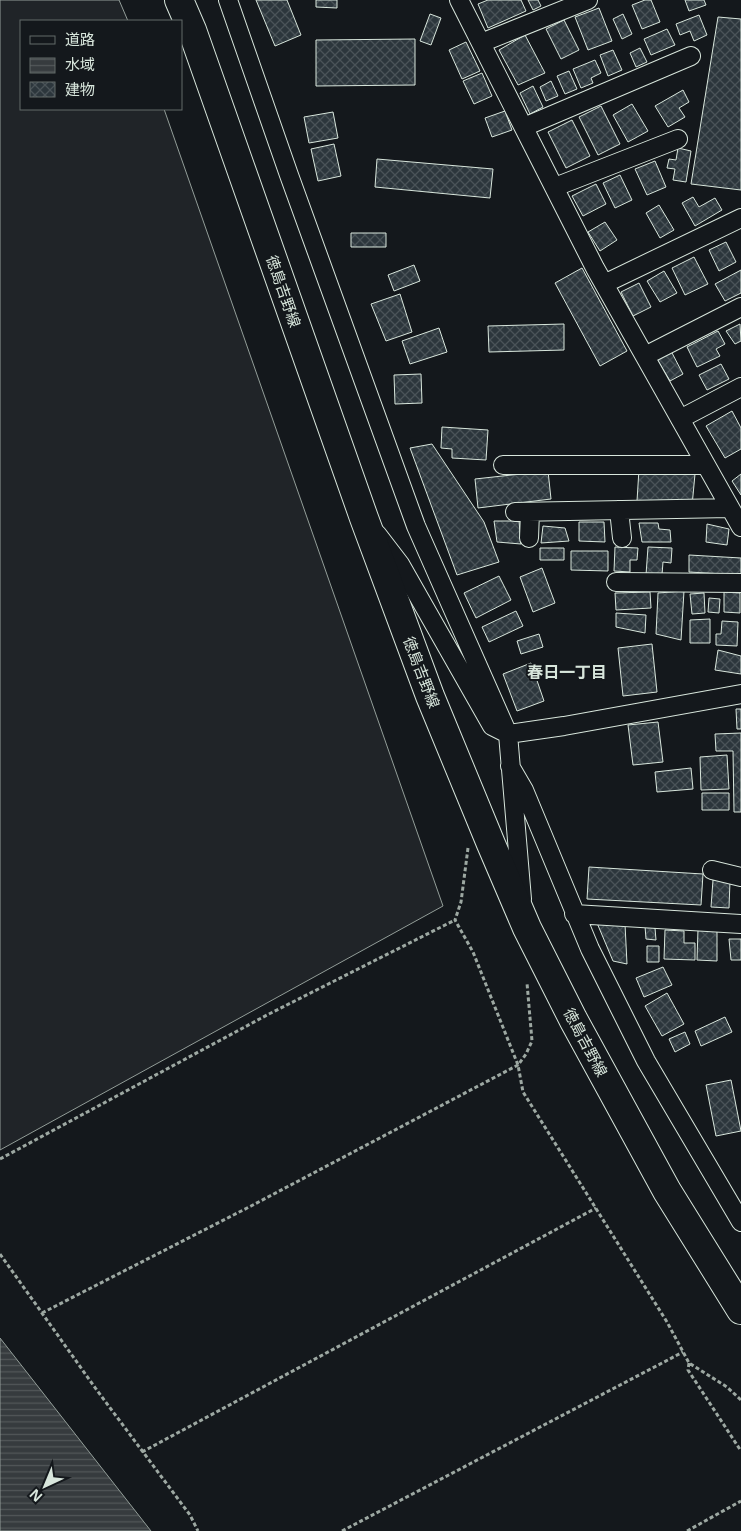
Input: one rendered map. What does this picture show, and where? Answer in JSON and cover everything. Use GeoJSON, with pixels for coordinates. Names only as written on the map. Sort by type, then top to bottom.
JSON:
{"type":"FeatureCollection","features":[{"type":"Feature","properties":{"kind":"main road","name":"徳島吉野線"},"geometry":{"type":"LineString","coordinates":[[179,0],[195,40],[364,518],[430,696],[523,919],[573,1019],[666,1191],[741,1310]]}},
{"type":"Feature","properties":{"kind":"street"},"geometry":{"type":"LineString","coordinates":[[228,0],[416,526],[508,734],[523,919]]}},
{"type":"Feature","properties":{"kind":"street"},"geometry":{"type":"LineString","coordinates":[[459,0],[604,284],[741,527]]}},
{"type":"Feature","properties":{"kind":"street"},"geometry":{"type":"LineString","coordinates":[[481,43],[588,0]]}},
{"type":"Feature","properties":{"kind":"street"},"geometry":{"type":"LineString","coordinates":[[524,127],[691,56]]}},
{"type":"Feature","properties":{"kind":"street"},"geometry":{"type":"LineString","coordinates":[[554,187],[678,139]]}},
{"type":"Feature","properties":{"kind":"street"},"geometry":{"type":"LineString","coordinates":[[604,284],[738,224]]}},
{"type":"Feature","properties":{"kind":"street"},"geometry":{"type":"LineString","coordinates":[[645,356],[741,307]]}},
{"type":"Feature","properties":{"kind":"street"},"geometry":{"type":"LineString","coordinates":[[680,418],[741,388]]}},
{"type":"Feature","properties":{"kind":"street"},"geometry":{"type":"LineString","coordinates":[[503,465],[706,466]]}},
{"type":"Feature","properties":{"kind":"street"},"geometry":{"type":"LineString","coordinates":[[529,538],[522,512],[730,508]]}},
{"type":"Feature","properties":{"kind":"street"},"geometry":{"type":"LineString","coordinates":[[619,510],[622,538]]}},
{"type":"Feature","properties":{"kind":"street"},"geometry":{"type":"LineString","coordinates":[[364,518],[400,564],[492,726],[508,734],[564,726],[741,694]]}},
{"type":"Feature","properties":{"kind":"street"},"geometry":{"type":"LineString","coordinates":[[616,582],[741,583]]}},
{"type":"Feature","properties":{"kind":"street"},"geometry":{"type":"LineString","coordinates":[[510,766],[524,790],[590,949],[646,1061],[741,1222]]}},
{"type":"Feature","properties":{"kind":"street"},"geometry":{"type":"LineString","coordinates":[[712,870],[741,877]]}},
{"type":"Feature","properties":{"kind":"street"},"geometry":{"type":"LineString","coordinates":[[574,914],[741,924]]}},
{"type":"Feature","properties":{"kind":"path"},"geometry":{"type":"LineString","coordinates":[[0,1159],[267,1015],[455,920],[461,902],[468,846]]}},
{"type":"Feature","properties":{"kind":"path"},"geometry":{"type":"LineString","coordinates":[[455,920],[473,952],[518,1065],[523,1092],[668,1322],[689,1363],[727,1387],[741,1400]]}},
{"type":"Feature","properties":{"kind":"path"},"geometry":{"type":"LineString","coordinates":[[42,1313],[251,1206],[518,1065],[532,1041],[527,982]]}},
{"type":"Feature","properties":{"kind":"path"},"geometry":{"type":"LineString","coordinates":[[142,1452],[596,1208]]}},
{"type":"Feature","properties":{"kind":"path"},"geometry":{"type":"LineString","coordinates":[[0,1254],[190,1516],[198,1531]]}},
{"type":"Feature","properties":{"kind":"path"},"geometry":{"type":"LineString","coordinates":[[342,1531],[683,1352]]}},
{"type":"Feature","properties":{"kind":"path"},"geometry":{"type":"LineString","coordinates":[[689,1363],[688,1370],[741,1451]]}},
{"type":"Feature","properties":{"kind":"path"},"geometry":{"type":"LineString","coordinates":[[687,1531],[741,1502]]}},
{"type":"Feature","properties":{"kind":"shaded area"},"geometry":{"type":"Polygon","coordinates":[[[0,0],[119,0],[128,20],[20,20],[20,110],[164,110],[443,906],[0,1150],[0,0]]]}},
{"type":"Feature","properties":{"kind":"water"},"geometry":{"type":"Polygon","coordinates":[[[0,1338],[151,1531],[0,1531],[0,1338]]]}},
{"type":"Feature","properties":{"kind":"building"},"geometry":{"type":"Polygon","coordinates":[[[256,0],[287,0],[301,35],[275,46],[256,0]]]}},
{"type":"Feature","properties":{"kind":"building"},"geometry":{"type":"Polygon","coordinates":[[[316,0],[337,0],[337,8],[316,7],[316,0]]]}},
{"type":"Feature","properties":{"kind":"building"},"geometry":{"type":"Polygon","coordinates":[[[488,0],[521,0],[526,11],[488,28],[478,4],[488,0]]]}},
{"type":"Feature","properties":{"kind":"building"},"geometry":{"type":"Polygon","coordinates":[[[528,0],[538,0],[541,6],[533,10],[528,0]]]}},
{"type":"Feature","properties":{"kind":"building"},"geometry":{"type":"Polygon","coordinates":[[[645,0],[651,0],[660,22],[642,29],[632,5],[645,0]]]}},
{"type":"Feature","properties":{"kind":"building"},"geometry":{"type":"Polygon","coordinates":[[[685,0],[704,0],[706,5],[689,11],[685,0]]]}},
{"type":"Feature","properties":{"kind":"building"},"geometry":{"type":"Polygon","coordinates":[[[599,8],[612,41],[588,50],[575,17],[599,8]]]}},
{"type":"Feature","properties":{"kind":"building"},"geometry":{"type":"Polygon","coordinates":[[[430,14],[441,18],[431,45],[420,41],[430,14]]]}},
{"type":"Feature","properties":{"kind":"building"},"geometry":{"type":"Polygon","coordinates":[[[623,14],[632,34],[622,39],[613,19],[623,14]]]}},
{"type":"Feature","properties":{"kind":"building"},"geometry":{"type":"Polygon","coordinates":[[[699,15],[707,35],[694,41],[690,31],[680,35],[676,24],[699,15]]]}},
{"type":"Feature","properties":{"kind":"building"},"geometry":{"type":"Polygon","coordinates":[[[718,17],[741,19],[741,190],[691,184],[718,17]]]}},
{"type":"Feature","properties":{"kind":"building"},"geometry":{"type":"Polygon","coordinates":[[[564,20],[579,50],[561,59],[546,29],[564,20]]]}},
{"type":"Feature","properties":{"kind":"building"},"geometry":{"type":"Polygon","coordinates":[[[667,29],[675,45],[651,55],[644,39],[667,29]]]}},
{"type":"Feature","properties":{"kind":"building"},"geometry":{"type":"Polygon","coordinates":[[[525,35],[545,73],[518,85],[499,50],[525,35]]]}},
{"type":"Feature","properties":{"kind":"building"},"geometry":{"type":"Polygon","coordinates":[[[415,39],[415,85],[316,86],[316,40],[415,39]]]}},
{"type":"Feature","properties":{"kind":"building"},"geometry":{"type":"Polygon","coordinates":[[[466,42],[480,71],[462,79],[449,50],[466,42]]]}},
{"type":"Feature","properties":{"kind":"building"},"geometry":{"type":"Polygon","coordinates":[[[640,48],[647,62],[636,67],[630,53],[640,48]]]}},
{"type":"Feature","properties":{"kind":"building"},"geometry":{"type":"Polygon","coordinates":[[[613,50],[622,70],[608,76],[600,55],[613,50]]]}},
{"type":"Feature","properties":{"kind":"building"},"geometry":{"type":"Polygon","coordinates":[[[595,60],[601,73],[591,78],[593,83],[581,88],[573,69],[595,60]]]}},
{"type":"Feature","properties":{"kind":"building"},"geometry":{"type":"Polygon","coordinates":[[[569,71],[577,89],[565,94],[557,76],[569,71]]]}},
{"type":"Feature","properties":{"kind":"building"},"geometry":{"type":"Polygon","coordinates":[[[482,73],[492,96],[474,104],[463,81],[482,73]]]}},
{"type":"Feature","properties":{"kind":"building"},"geometry":{"type":"Polygon","coordinates":[[[551,81],[558,96],[546,101],[540,87],[551,81]]]}},
{"type":"Feature","properties":{"kind":"building"},"geometry":{"type":"Polygon","coordinates":[[[533,86],[543,107],[530,114],[520,93],[533,86]]]}},
{"type":"Feature","properties":{"kind":"building"},"geometry":{"type":"Polygon","coordinates":[[[683,90],[689,102],[679,108],[685,117],[668,127],[655,106],[683,90]]]}},
{"type":"Feature","properties":{"kind":"building"},"geometry":{"type":"Polygon","coordinates":[[[632,104],[648,131],[628,142],[613,115],[632,104]]]}},
{"type":"Feature","properties":{"kind":"building"},"geometry":{"type":"Polygon","coordinates":[[[601,106],[620,144],[598,155],[579,117],[601,106]]]}},
{"type":"Feature","properties":{"kind":"building"},"geometry":{"type":"Polygon","coordinates":[[[505,111],[512,130],[492,137],[485,118],[505,111]]]}},
{"type":"Feature","properties":{"kind":"building"},"geometry":{"type":"Polygon","coordinates":[[[333,112],[338,138],[309,143],[304,117],[333,112]]]}},
{"type":"Feature","properties":{"kind":"building"},"geometry":{"type":"Polygon","coordinates":[[[572,120],[590,156],[566,168],[548,132],[572,120]]]}},
{"type":"Feature","properties":{"kind":"building"},"geometry":{"type":"Polygon","coordinates":[[[334,144],[341,176],[318,181],[311,149],[334,144]]]}},
{"type":"Feature","properties":{"kind":"building"},"geometry":{"type":"Polygon","coordinates":[[[678,148],[691,151],[686,182],[673,180],[675,169],[667,168],[669,159],[676,160],[678,148]]]}},
{"type":"Feature","properties":{"kind":"building"},"geometry":{"type":"Polygon","coordinates":[[[377,159],[493,169],[490,198],[375,187],[377,159]]]}},
{"type":"Feature","properties":{"kind":"building"},"geometry":{"type":"Polygon","coordinates":[[[655,161],[666,187],[647,195],[635,169],[655,161]]]}},
{"type":"Feature","properties":{"kind":"building"},"geometry":{"type":"Polygon","coordinates":[[[620,175],[632,200],[615,208],[603,183],[620,175]]]}},
{"type":"Feature","properties":{"kind":"building"},"geometry":{"type":"Polygon","coordinates":[[[596,184],[606,204],[583,216],[572,196],[596,184]]]}},
{"type":"Feature","properties":{"kind":"building"},"geometry":{"type":"Polygon","coordinates":[[[693,197],[699,207],[715,198],[722,210],[695,226],[682,203],[693,197]]]}},
{"type":"Feature","properties":{"kind":"building"},"geometry":{"type":"Polygon","coordinates":[[[659,205],[674,230],[660,238],[646,213],[659,205]]]}},
{"type":"Feature","properties":{"kind":"building"},"geometry":{"type":"Polygon","coordinates":[[[605,222],[617,240],[600,251],[588,232],[605,222]]]}},
{"type":"Feature","properties":{"kind":"building"},"geometry":{"type":"Polygon","coordinates":[[[351,233],[386,233],[386,247],[351,247],[351,233]]]}},
{"type":"Feature","properties":{"kind":"building"},"geometry":{"type":"Polygon","coordinates":[[[726,242],[736,262],[719,271],[709,250],[726,242]]]}},
{"type":"Feature","properties":{"kind":"building"},"geometry":{"type":"Polygon","coordinates":[[[694,257],[708,284],[685,295],[672,268],[694,257]]]}},
{"type":"Feature","properties":{"kind":"building"},"geometry":{"type":"Polygon","coordinates":[[[414,265],[420,281],[394,291],[388,275],[414,265]]]}},
{"type":"Feature","properties":{"kind":"building"},"geometry":{"type":"Polygon","coordinates":[[[582,268],[627,351],[600,366],[555,283],[582,268]]]}},
{"type":"Feature","properties":{"kind":"building"},"geometry":{"type":"Polygon","coordinates":[[[741,270],[741,293],[725,301],[715,284],[741,270]]]}},
{"type":"Feature","properties":{"kind":"building"},"geometry":{"type":"Polygon","coordinates":[[[664,271],[677,293],[660,302],[647,281],[664,271]]]}},
{"type":"Feature","properties":{"kind":"building"},"geometry":{"type":"Polygon","coordinates":[[[639,283],[651,307],[633,316],[621,292],[639,283]]]}},
{"type":"Feature","properties":{"kind":"building"},"geometry":{"type":"Polygon","coordinates":[[[400,294],[412,332],[386,341],[371,304],[400,294]]]}},
{"type":"Feature","properties":{"kind":"building"},"geometry":{"type":"Polygon","coordinates":[[[564,324],[564,350],[489,352],[488,326],[564,324]]]}},
{"type":"Feature","properties":{"kind":"building"},"geometry":{"type":"Polygon","coordinates":[[[740,324],[741,341],[735,344],[726,331],[740,324]]]}},
{"type":"Feature","properties":{"kind":"building"},"geometry":{"type":"Polygon","coordinates":[[[439,328],[447,352],[410,364],[402,341],[439,328]]]}},
{"type":"Feature","properties":{"kind":"building"},"geometry":{"type":"Polygon","coordinates":[[[718,331],[725,344],[716,349],[720,356],[697,367],[687,347],[718,331]]]}},
{"type":"Feature","properties":{"kind":"building"},"geometry":{"type":"Polygon","coordinates":[[[671,351],[683,374],[670,381],[657,359],[671,351]]]}},
{"type":"Feature","properties":{"kind":"building"},"geometry":{"type":"Polygon","coordinates":[[[721,364],[729,379],[707,390],[699,375],[721,364]]]}},
{"type":"Feature","properties":{"kind":"building"},"geometry":{"type":"Polygon","coordinates":[[[421,374],[422,403],[395,404],[394,375],[421,374]]]}},
{"type":"Feature","properties":{"kind":"building"},"geometry":{"type":"Polygon","coordinates":[[[732,411],[741,428],[741,449],[725,458],[706,426],[732,411]]]}},
{"type":"Feature","properties":{"kind":"building"},"geometry":{"type":"Polygon","coordinates":[[[442,427],[488,430],[486,460],[452,458],[452,449],[441,448],[442,427]]]}},
{"type":"Feature","properties":{"kind":"building"},"geometry":{"type":"Polygon","coordinates":[[[432,444],[484,522],[499,562],[457,575],[410,448],[432,444]]]}},
{"type":"Feature","properties":{"kind":"building"},"geometry":{"type":"Polygon","coordinates":[[[639,469],[695,474],[692,506],[637,501],[639,469]]]}},
{"type":"Feature","properties":{"kind":"building"},"geometry":{"type":"Polygon","coordinates":[[[548,471],[551,499],[478,508],[475,479],[548,471]]]}},
{"type":"Feature","properties":{"kind":"building"},"geometry":{"type":"Polygon","coordinates":[[[741,474],[741,495],[732,481],[741,474]]]}},
{"type":"Feature","properties":{"kind":"building"},"geometry":{"type":"Polygon","coordinates":[[[494,521],[519,521],[521,544],[497,542],[494,521]]]}},
{"type":"Feature","properties":{"kind":"building"},"geometry":{"type":"Polygon","coordinates":[[[579,522],[604,522],[605,542],[579,541],[579,522]]]}},
{"type":"Feature","properties":{"kind":"building"},"geometry":{"type":"Polygon","coordinates":[[[639,523],[658,523],[659,529],[670,530],[671,542],[642,542],[639,523]]]}},
{"type":"Feature","properties":{"kind":"building"},"geometry":{"type":"Polygon","coordinates":[[[707,524],[729,529],[727,545],[706,542],[707,524]]]}},
{"type":"Feature","properties":{"kind":"building"},"geometry":{"type":"Polygon","coordinates":[[[543,526],[565,528],[569,541],[541,543],[543,526]]]}},
{"type":"Feature","properties":{"kind":"building"},"geometry":{"type":"Polygon","coordinates":[[[615,547],[638,548],[637,560],[630,560],[630,572],[614,571],[615,547]]]}},
{"type":"Feature","properties":{"kind":"building"},"geometry":{"type":"Polygon","coordinates":[[[648,547],[672,548],[671,563],[663,562],[662,575],[646,575],[648,547]]]}},
{"type":"Feature","properties":{"kind":"building"},"geometry":{"type":"Polygon","coordinates":[[[540,548],[564,548],[564,560],[540,560],[540,548]]]}},
{"type":"Feature","properties":{"kind":"building"},"geometry":{"type":"Polygon","coordinates":[[[571,551],[608,551],[608,571],[571,570],[571,551]]]}},
{"type":"Feature","properties":{"kind":"building"},"geometry":{"type":"Polygon","coordinates":[[[689,555],[741,558],[741,575],[689,572],[689,555]]]}},
{"type":"Feature","properties":{"kind":"building"},"geometry":{"type":"Polygon","coordinates":[[[542,568],[555,603],[533,612],[520,577],[542,568]]]}},
{"type":"Feature","properties":{"kind":"building"},"geometry":{"type":"Polygon","coordinates":[[[499,576],[511,600],[476,618],[464,593],[499,576]]]}},
{"type":"Feature","properties":{"kind":"building"},"geometry":{"type":"Polygon","coordinates":[[[684,591],[681,640],[656,634],[658,593],[684,591]]]}},
{"type":"Feature","properties":{"kind":"building"},"geometry":{"type":"Polygon","coordinates":[[[650,592],[651,608],[616,610],[615,593],[650,592]]]}},
{"type":"Feature","properties":{"kind":"building"},"geometry":{"type":"Polygon","coordinates":[[[724,592],[740,593],[740,613],[724,612],[724,592]]]}},
{"type":"Feature","properties":{"kind":"building"},"geometry":{"type":"Polygon","coordinates":[[[704,593],[705,613],[692,614],[690,594],[704,593]]]}},
{"type":"Feature","properties":{"kind":"building"},"geometry":{"type":"Polygon","coordinates":[[[709,598],[720,599],[719,613],[708,612],[709,598]]]}},
{"type":"Feature","properties":{"kind":"building"},"geometry":{"type":"Polygon","coordinates":[[[516,611],[523,626],[489,642],[482,627],[516,611]]]}},
{"type":"Feature","properties":{"kind":"building"},"geometry":{"type":"Polygon","coordinates":[[[616,613],[646,615],[645,633],[616,627],[616,613]]]}},
{"type":"Feature","properties":{"kind":"building"},"geometry":{"type":"Polygon","coordinates":[[[710,619],[710,643],[690,643],[690,620],[710,619]]]}},
{"type":"Feature","properties":{"kind":"building"},"geometry":{"type":"Polygon","coordinates":[[[722,621],[738,622],[737,646],[716,645],[716,634],[721,634],[722,621]]]}},
{"type":"Feature","properties":{"kind":"building"},"geometry":{"type":"Polygon","coordinates":[[[539,634],[543,647],[521,654],[517,641],[539,634]]]}},
{"type":"Feature","properties":{"kind":"building"},"geometry":{"type":"Polygon","coordinates":[[[652,644],[657,692],[623,696],[618,648],[652,644]]]}},
{"type":"Feature","properties":{"kind":"building"},"geometry":{"type":"Polygon","coordinates":[[[718,650],[741,656],[741,674],[715,670],[718,650]]]}},
{"type":"Feature","properties":{"kind":"building"},"geometry":{"type":"Polygon","coordinates":[[[531,663],[544,701],[517,711],[503,674],[531,663]]]}},
{"type":"Feature","properties":{"kind":"building"},"geometry":{"type":"Polygon","coordinates":[[[736,709],[741,709],[741,729],[737,729],[736,709]]]}},
{"type":"Feature","properties":{"kind":"building"},"geometry":{"type":"Polygon","coordinates":[[[658,722],[663,762],[633,765],[628,725],[658,722]]]}},
{"type":"Feature","properties":{"kind":"building"},"geometry":{"type":"Polygon","coordinates":[[[741,733],[741,812],[734,812],[733,751],[716,751],[715,734],[741,733]]]}},
{"type":"Feature","properties":{"kind":"building"},"geometry":{"type":"Polygon","coordinates":[[[727,755],[729,789],[701,790],[700,757],[727,755]]]}},
{"type":"Feature","properties":{"kind":"building"},"geometry":{"type":"Polygon","coordinates":[[[691,768],[693,789],[657,792],[655,772],[691,768]]]}},
{"type":"Feature","properties":{"kind":"building"},"geometry":{"type":"Polygon","coordinates":[[[702,793],[729,793],[729,810],[702,810],[702,793]]]}},
{"type":"Feature","properties":{"kind":"building"},"geometry":{"type":"Polygon","coordinates":[[[589,867],[703,874],[701,905],[587,899],[589,867]]]}},
{"type":"Feature","properties":{"kind":"building"},"geometry":{"type":"Polygon","coordinates":[[[713,880],[730,881],[729,908],[711,907],[713,880]]]}},
{"type":"Feature","properties":{"kind":"building"},"geometry":{"type":"Polygon","coordinates":[[[597,923],[625,924],[627,964],[613,961],[597,923]]]}},
{"type":"Feature","properties":{"kind":"building"},"geometry":{"type":"Polygon","coordinates":[[[645,926],[655,928],[656,940],[646,939],[645,926]]]}},
{"type":"Feature","properties":{"kind":"building"},"geometry":{"type":"Polygon","coordinates":[[[698,929],[717,929],[717,961],[697,960],[698,929]]]}},
{"type":"Feature","properties":{"kind":"building"},"geometry":{"type":"Polygon","coordinates":[[[665,930],[684,931],[684,943],[695,943],[695,960],[664,959],[665,930]]]}},
{"type":"Feature","properties":{"kind":"building"},"geometry":{"type":"Polygon","coordinates":[[[729,939],[741,939],[741,960],[731,960],[729,939]]]}},
{"type":"Feature","properties":{"kind":"building"},"geometry":{"type":"Polygon","coordinates":[[[647,946],[659,946],[659,962],[647,962],[647,946]]]}},
{"type":"Feature","properties":{"kind":"building"},"geometry":{"type":"Polygon","coordinates":[[[663,967],[672,985],[644,997],[636,978],[663,967]]]}},
{"type":"Feature","properties":{"kind":"building"},"geometry":{"type":"Polygon","coordinates":[[[667,993],[684,1024],[662,1036],[645,1006],[667,993]]]}},
{"type":"Feature","properties":{"kind":"building"},"geometry":{"type":"Polygon","coordinates":[[[725,1017],[732,1032],[701,1046],[695,1031],[725,1017]]]}},
{"type":"Feature","properties":{"kind":"building"},"geometry":{"type":"Polygon","coordinates":[[[685,1032],[690,1044],[675,1052],[669,1039],[685,1032]]]}},
{"type":"Feature","properties":{"kind":"building"},"geometry":{"type":"Polygon","coordinates":[[[731,1080],[741,1131],[716,1136],[706,1085],[731,1080]]]}},
{"type":"Feature","properties":{"kind":"district","name":"春日一丁目"},"geometry":{"type":"Point","coordinates":[567,672]}}]}
